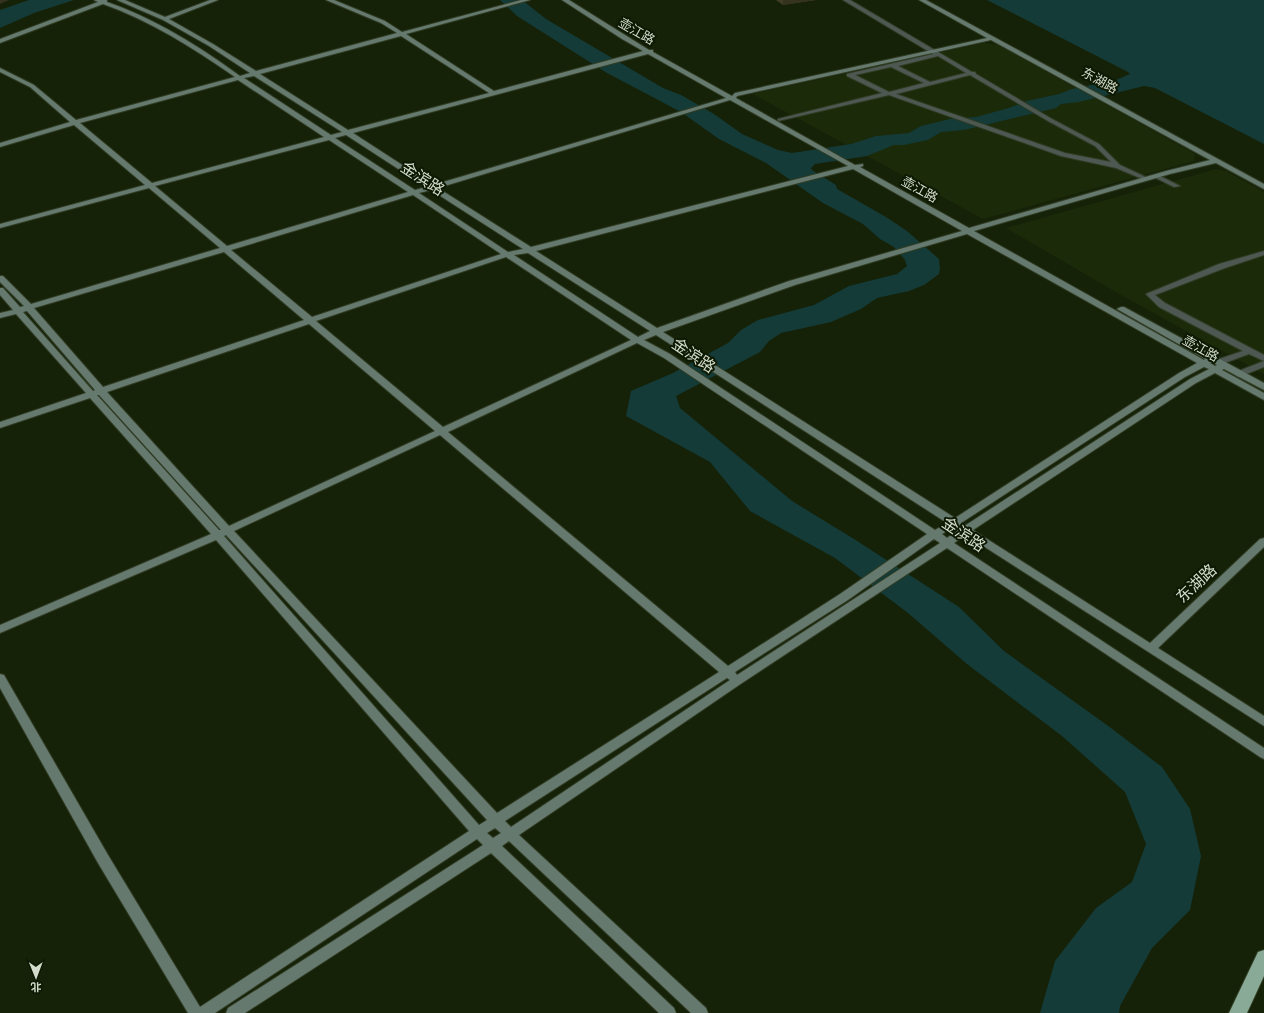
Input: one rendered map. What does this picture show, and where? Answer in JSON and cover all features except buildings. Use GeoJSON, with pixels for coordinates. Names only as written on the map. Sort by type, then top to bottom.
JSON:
{"type":"FeatureCollection","features":[{"type":"Feature","properties":{"kind":"highway"},"geometry":{"type":"LineString","coordinates":[[1238,1013],[1264,957]]}},
{"type":"Feature","properties":{"kind":"main road","name":"金滨路"},"geometry":{"type":"LineString","coordinates":[[120,0],[166,20],[211,45],[272,86],[657,331],[1264,722]]}},
{"type":"Feature","properties":{"kind":"main road"},"geometry":{"type":"LineString","coordinates":[[166,20],[215,0]]}},
{"type":"Feature","properties":{"kind":"main road"},"geometry":{"type":"LineString","coordinates":[[329,0],[377,18],[404,34],[493,93]]}},
{"type":"Feature","properties":{"kind":"main road"},"geometry":{"type":"LineString","coordinates":[[0,145],[76,122],[241,79],[527,0]]}},
{"type":"Feature","properties":{"kind":"main road","name":"壶江路"},"geometry":{"type":"LineString","coordinates":[[565,0],[602,25],[732,95],[1214,364],[1264,397]]}},
{"type":"Feature","properties":{"kind":"main road","name":"壶江路"},"geometry":{"type":"LineString","coordinates":[[572,0],[652,51]]}},
{"type":"Feature","properties":{"kind":"main road","name":"东湖路"},"geometry":{"type":"LineString","coordinates":[[922,0],[1082,86],[1264,187]]}},
{"type":"Feature","properties":{"kind":"main road","name":"金滨路"},"geometry":{"type":"LineString","coordinates":[[102,1],[167,30],[226,68],[639,341],[667,356],[1264,754]]}},
{"type":"Feature","properties":{"kind":"main road"},"geometry":{"type":"LineString","coordinates":[[0,41],[102,1]]}},
{"type":"Feature","properties":{"kind":"main road"},"geometry":{"type":"LineString","coordinates":[[0,316],[22,307],[710,101],[732,95],[937,53],[993,38]]}},
{"type":"Feature","properties":{"kind":"main road"},"geometry":{"type":"LineString","coordinates":[[0,226],[652,51]]}},
{"type":"Feature","properties":{"kind":"main road"},"geometry":{"type":"LineString","coordinates":[[226,68],[241,65]]}},
{"type":"Feature","properties":{"kind":"main road"},"geometry":{"type":"LineString","coordinates":[[0,70],[32,86],[76,122],[441,432],[738,680]]}},
{"type":"Feature","properties":{"kind":"main road"},"geometry":{"type":"LineString","coordinates":[[258,90],[272,86]]}},
{"type":"Feature","properties":{"kind":"main road","name":"壶江路"},"geometry":{"type":"LineString","coordinates":[[732,95],[780,120],[823,146]]}},
{"type":"Feature","properties":{"kind":"main road"},"geometry":{"type":"LineString","coordinates":[[0,628],[223,532],[639,341],[657,331],[741,300],[873,259],[1156,176],[1216,161]]}},
{"type":"Feature","properties":{"kind":"main road"},"geometry":{"type":"LineString","coordinates":[[0,425],[508,254],[530,250],[654,217],[837,172],[855,164]]}},
{"type":"Feature","properties":{"kind":"main road"},"geometry":{"type":"LineString","coordinates":[[0,278],[22,307],[97,393],[177,491],[223,532],[496,821],[701,1013]]}},
{"type":"Feature","properties":{"kind":"main road"},"geometry":{"type":"LineString","coordinates":[[0,290],[22,307]]}},
{"type":"Feature","properties":{"kind":"main road"},"geometry":{"type":"LineString","coordinates":[[0,311],[22,307]]}},
{"type":"Feature","properties":{"kind":"main road"},"geometry":{"type":"LineString","coordinates":[[202,1013],[478,832],[844,597],[935,534],[1214,364]]}},
{"type":"Feature","properties":{"kind":"main road"},"geometry":{"type":"LineString","coordinates":[[233,1013],[510,834],[738,680],[967,531],[1193,381],[1214,364]]}},
{"type":"Feature","properties":{"kind":"main road","name":"壶江路"},"geometry":{"type":"LineString","coordinates":[[1214,364],[1239,374],[1264,387]]}},
{"type":"Feature","properties":{"kind":"main road"},"geometry":{"type":"LineString","coordinates":[[223,532],[478,832],[669,1013]]}},
{"type":"Feature","properties":{"kind":"main road","name":"东湖路"},"geometry":{"type":"LineString","coordinates":[[1150,649],[1264,541]]}},
{"type":"Feature","properties":{"kind":"main road"},"geometry":{"type":"LineString","coordinates":[[0,678],[103,859],[196,1013]]}},
{"type":"Feature","properties":{"kind":"street"},"geometry":{"type":"LineString","coordinates":[[846,0],[973,73],[1050,120],[1097,145],[1118,166]]}},
{"type":"Feature","properties":{"kind":"street"},"geometry":{"type":"LineString","coordinates":[[937,53],[849,75],[889,94],[947,115],[1000,132],[1063,155],[1118,166],[1148,179]]}},
{"type":"Feature","properties":{"kind":"street"},"geometry":{"type":"LineString","coordinates":[[892,65],[930,84]]}},
{"type":"Feature","properties":{"kind":"street"},"geometry":{"type":"LineString","coordinates":[[780,120],[973,73]]}},
{"type":"Feature","properties":{"kind":"street"},"geometry":{"type":"LineString","coordinates":[[1156,176],[1176,186]]}},
{"type":"Feature","properties":{"kind":"street"},"geometry":{"type":"LineString","coordinates":[[1264,253],[1222,266],[1150,294],[1162,305],[1264,359]]}},
{"type":"Feature","properties":{"kind":"street"},"geometry":{"type":"LineString","coordinates":[[1214,364],[1250,351]]}},
{"type":"Feature","properties":{"kind":"street"},"geometry":{"type":"LineString","coordinates":[[1239,374],[1264,364]]}},
{"type":"Feature","properties":{"kind":"shaded area"},"geometry":{"type":"Polygon","coordinates":[[[983,43],[999,45],[1195,154],[1194,161],[983,219],[753,94],[983,43]]]}},
{"type":"Feature","properties":{"kind":"shaded area"},"geometry":{"type":"Polygon","coordinates":[[[1216,169],[1226,171],[1264,192],[1264,374],[1121,295],[1006,228],[1216,169]]]}},
{"type":"Feature","properties":{"kind":"water"},"geometry":{"type":"Polygon","coordinates":[[[29,0],[74,0],[34,13],[0,28],[0,10],[29,0]]]}},
{"type":"Feature","properties":{"kind":"water"},"geometry":{"type":"Polygon","coordinates":[[[500,0],[522,0],[546,19],[663,88],[681,95],[714,114],[742,134],[778,150],[792,153],[851,144],[876,136],[909,133],[921,126],[950,119],[976,117],[1072,89],[1116,80],[1130,74],[987,0],[1264,0],[1264,144],[1155,88],[1144,86],[1079,102],[1061,104],[1056,108],[964,130],[941,132],[928,140],[904,145],[894,145],[867,156],[815,164],[811,168],[812,170],[836,185],[837,189],[886,217],[907,231],[939,259],[939,274],[924,285],[909,291],[877,298],[861,309],[831,322],[781,333],[769,341],[760,352],[676,396],[680,408],[792,501],[959,607],[1004,651],[1111,728],[1162,767],[1190,809],[1201,856],[1190,910],[1152,948],[1120,1006],[1119,1013],[1040,1013],[1055,961],[1096,908],[1132,882],[1146,844],[1125,792],[1062,736],[967,664],[908,613],[835,558],[750,511],[710,462],[626,416],[631,391],[673,373],[728,343],[741,330],[758,320],[814,305],[849,286],[897,274],[907,266],[905,260],[894,247],[880,239],[863,224],[823,203],[766,163],[719,139],[681,112],[607,73],[517,16],[500,0]]]}}]}
